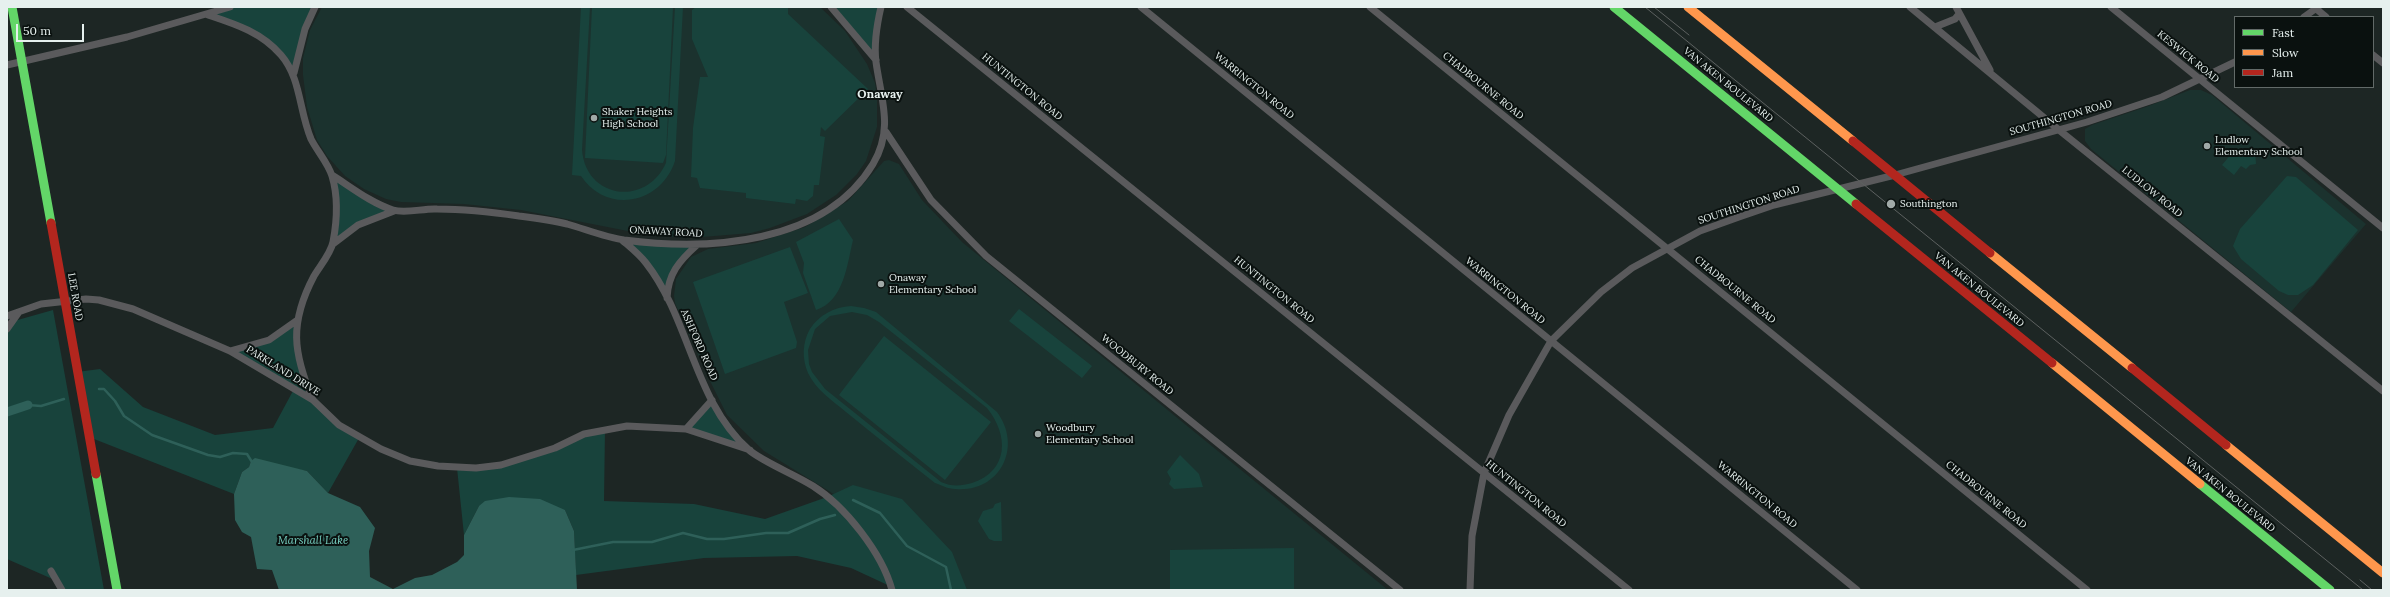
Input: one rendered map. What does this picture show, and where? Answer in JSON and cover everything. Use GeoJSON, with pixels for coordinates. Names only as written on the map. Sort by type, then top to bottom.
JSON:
{"type":"FeatureCollection","features":[{"type":"Feature","properties":{"kind":"main road","name":"LEE ROAD"},"geometry":{"type":"LineString","coordinates":[[12,7],[117,590]]}},
{"type":"Feature","properties":{"kind":"main road","name":"VAN AKEN BOULEVARD"},"geometry":{"type":"LineString","coordinates":[[1614,7],[2330,590]]}},
{"type":"Feature","properties":{"kind":"main road"},"geometry":{"type":"LineString","coordinates":[[1688,7],[2383,573]]}},
{"type":"Feature","properties":{"kind":"street"},"geometry":{"type":"LineString","coordinates":[[7,65],[127,38],[208,15],[230,7]]}},
{"type":"Feature","properties":{"kind":"street"},"geometry":{"type":"LineString","coordinates":[[294,73],[304,29],[315,7]]}},
{"type":"Feature","properties":{"kind":"street"},"geometry":{"type":"LineString","coordinates":[[831,7],[876,60]]}},
{"type":"Feature","properties":{"kind":"street"},"geometry":{"type":"LineString","coordinates":[[881,7],[876,60],[886,132]]}},
{"type":"Feature","properties":{"kind":"street","name":"HUNTINGTON ROAD"},"geometry":{"type":"LineString","coordinates":[[907,7],[1628,590]]}},
{"type":"Feature","properties":{"kind":"street","name":"WARRINGTON ROAD"},"geometry":{"type":"LineString","coordinates":[[1141,7],[1857,590]]}},
{"type":"Feature","properties":{"kind":"street","name":"CHADBOURNE ROAD"},"geometry":{"type":"LineString","coordinates":[[1370,7],[2087,590]]}},
{"type":"Feature","properties":{"kind":"street","name":"LUDLOW ROAD"},"geometry":{"type":"LineString","coordinates":[[1910,7],[2059,130],[2383,391]]}},
{"type":"Feature","properties":{"kind":"street"},"geometry":{"type":"LineString","coordinates":[[1956,7],[1993,74]]}},
{"type":"Feature","properties":{"kind":"street","name":"KESWICK ROAD"},"geometry":{"type":"LineString","coordinates":[[2111,7],[2383,228]]}},
{"type":"Feature","properties":{"kind":"street"},"geometry":{"type":"LineString","coordinates":[[2305,16],[2316,8],[2325,16]]}},
{"type":"Feature","properties":{"kind":"street"},"geometry":{"type":"LineString","coordinates":[[1935,27],[1955,19],[1959,14]]}},
{"type":"Feature","properties":{"kind":"street"},"geometry":{"type":"LineString","coordinates":[[208,15],[245,28],[262,38],[282,56],[294,73],[304,120],[318,152],[332,175],[336,218],[333,244]]}},
{"type":"Feature","properties":{"kind":"street"},"geometry":{"type":"LineString","coordinates":[[2374,56],[2383,63]]}},
{"type":"Feature","properties":{"kind":"street","name":"SOUTHINGTON ROAD"},"geometry":{"type":"LineString","coordinates":[[1470,590],[1472,536],[1484,473],[1496,449],[1509,415],[1551,342],[1601,292],[1632,268],[1707,228],[1774,205],[1837,188],[1895,175],[2059,130],[2150,102],[2201,80],[2234,63]]}},
{"type":"Feature","properties":{"kind":"street","name":"ONAWAY ROAD"},"geometry":{"type":"LineString","coordinates":[[332,175],[362,195],[394,211],[436,209],[517,216],[563,224],[622,240],[697,245],[760,237],[791,228],[821,213],[839,201],[864,176],[873,164],[886,132]]}},
{"type":"Feature","properties":{"kind":"street","name":"WOODBURY ROAD"},"geometry":{"type":"LineString","coordinates":[[886,132],[931,200],[986,256],[1400,590]]}},
{"type":"Feature","properties":{"kind":"street"},"geometry":{"type":"LineString","coordinates":[[313,400],[300,364],[296,321],[313,278],[333,244],[358,225],[394,211]]}},
{"type":"Feature","properties":{"kind":"street","name":"ASHFORD ROAD"},"geometry":{"type":"LineString","coordinates":[[622,240],[646,263],[667,298],[712,400],[728,425],[750,450],[815,487],[843,512],[880,560],[892,590]]}},
{"type":"Feature","properties":{"kind":"street"},"geometry":{"type":"LineString","coordinates":[[667,298],[668,285],[676,267],[697,245]]}},
{"type":"Feature","properties":{"kind":"street","name":"PARKLAND DRIVE"},"geometry":{"type":"LineString","coordinates":[[7,316],[41,304],[65,300],[99,300],[133,309],[230,351],[313,400],[340,425],[381,449],[410,461],[457,468],[476,468],[521,460],[584,434],[627,426],[686,429],[750,450]]}},
{"type":"Feature","properties":{"kind":"street"},"geometry":{"type":"LineString","coordinates":[[7,329],[19,312]]}},
{"type":"Feature","properties":{"kind":"street"},"geometry":{"type":"LineString","coordinates":[[230,351],[269,340],[296,321]]}},
{"type":"Feature","properties":{"kind":"street"},"geometry":{"type":"LineString","coordinates":[[686,429],[712,400]]}},
{"type":"Feature","properties":{"kind":"street"},"geometry":{"type":"LineString","coordinates":[[51,571],[62,590]]}},
{"type":"Feature","properties":{"kind":"shaded area"},"geometry":{"type":"Polygon","coordinates":[[[230,7],[315,7],[294,73],[262,38],[208,15],[230,7]]]}},
{"type":"Feature","properties":{"kind":"shaded area","name":"Shaker Heights High School"},"geometry":{"type":"Polygon","coordinates":[[[322,7],[820,7],[845,31],[867,64],[875,83],[877,97],[877,127],[866,161],[857,174],[836,195],[807,214],[770,228],[751,233],[690,238],[648,235],[521,210],[464,204],[401,202],[386,199],[364,189],[345,176],[327,156],[317,140],[307,107],[303,75],[303,58],[310,30],[322,7]]]}},
{"type":"Feature","properties":{"kind":"shaded area"},"geometry":{"type":"Polygon","coordinates":[[[581,7],[590,7],[582,150],[586,166],[594,179],[605,187],[618,191],[632,191],[645,186],[657,177],[666,163],[675,7],[683,7],[675,161],[668,176],[658,187],[646,195],[632,199],[618,200],[605,196],[592,188],[581,176],[572,175],[581,7]]]}},
{"type":"Feature","properties":{"kind":"shaded area"},"geometry":{"type":"Polygon","coordinates":[[[592,7],[673,7],[666,155],[663,163],[585,158],[592,7]]]}},
{"type":"Feature","properties":{"kind":"shaded area"},"geometry":{"type":"Polygon","coordinates":[[[696,7],[788,7],[788,14],[868,89],[825,131],[821,127],[820,136],[825,137],[819,185],[814,185],[813,196],[807,201],[796,199],[795,204],[746,198],[746,193],[700,188],[697,178],[691,177],[693,128],[700,77],[708,77],[692,39],[692,10],[696,7]]]}},
{"type":"Feature","properties":{"kind":"shaded area"},"geometry":{"type":"Polygon","coordinates":[[[831,7],[881,7],[876,60],[831,7]]]}},
{"type":"Feature","properties":{"kind":"shaded area"},"geometry":{"type":"Polygon","coordinates":[[[2190,90],[2201,90],[2212,95],[2366,224],[2291,312],[2091,149],[2085,141],[2085,129],[2092,125],[2146,107],[2190,90]]]}},
{"type":"Feature","properties":{"kind":"shaded area"},"geometry":{"type":"Polygon","coordinates":[[[2255,149],[2256,164],[2250,165],[2246,169],[2241,166],[2234,175],[2222,165],[2233,152],[2255,149]]]}},
{"type":"Feature","properties":{"kind":"shaded area"},"geometry":{"type":"Polygon","coordinates":[[[889,160],[899,164],[922,200],[962,242],[1388,590],[899,590],[859,517],[832,493],[764,451],[727,415],[708,377],[675,303],[674,296],[676,279],[691,257],[708,249],[756,243],[805,227],[848,201],[884,161],[889,160]]]}},
{"type":"Feature","properties":{"kind":"shaded area"},"geometry":{"type":"Polygon","coordinates":[[[332,175],[394,211],[375,217],[333,244],[336,218],[332,175]]]}},
{"type":"Feature","properties":{"kind":"shaded area"},"geometry":{"type":"Polygon","coordinates":[[[2287,176],[2296,177],[2358,230],[2313,285],[2298,295],[2288,295],[2279,291],[2241,259],[2233,246],[2240,229],[2287,176]]]}},
{"type":"Feature","properties":{"kind":"shaded area"},"geometry":{"type":"Polygon","coordinates":[[[839,219],[853,240],[846,271],[843,281],[833,299],[816,310],[803,273],[804,263],[796,242],[839,219]]]}},
{"type":"Feature","properties":{"kind":"shaded area"},"geometry":{"type":"Polygon","coordinates":[[[622,240],[697,245],[675,267],[667,298],[652,273],[622,240]]]}},
{"type":"Feature","properties":{"kind":"shaded area"},"geometry":{"type":"Polygon","coordinates":[[[790,247],[808,293],[784,302],[797,342],[796,348],[725,374],[693,282],[790,247]]]}},
{"type":"Feature","properties":{"kind":"shaded area"},"geometry":{"type":"Polygon","coordinates":[[[851,306],[864,308],[876,312],[997,412],[1005,426],[1008,439],[1007,453],[1003,465],[995,476],[984,484],[971,488],[952,489],[935,483],[830,399],[815,385],[806,368],[804,357],[804,345],[807,334],[822,316],[833,310],[851,306]],[[852,312],[830,316],[815,329],[808,350],[809,364],[812,372],[825,389],[941,482],[949,485],[960,485],[972,483],[984,477],[993,470],[999,461],[1002,451],[1002,440],[999,429],[987,408],[879,322],[867,315],[852,312]]]}},
{"type":"Feature","properties":{"kind":"shaded area"},"geometry":{"type":"Polygon","coordinates":[[[1019,309],[1092,366],[1082,378],[1009,321],[1019,309]]]}},
{"type":"Feature","properties":{"kind":"shaded area"},"geometry":{"type":"Polygon","coordinates":[[[53,310],[104,590],[62,590],[57,581],[7,559],[7,323],[53,310]]]}},
{"type":"Feature","properties":{"kind":"shaded area"},"geometry":{"type":"Polygon","coordinates":[[[296,321],[296,336],[313,400],[359,438],[328,493],[307,471],[251,461],[249,467],[242,472],[234,494],[89,437],[77,372],[100,369],[143,407],[215,435],[273,428],[294,389],[230,351],[257,345],[296,321]]]}},
{"type":"Feature","properties":{"kind":"shaded area"},"geometry":{"type":"Polygon","coordinates":[[[884,336],[991,422],[945,480],[839,395],[884,336]]]}},
{"type":"Feature","properties":{"kind":"shaded area"},"geometry":{"type":"Polygon","coordinates":[[[712,400],[750,450],[686,429],[712,400]]]}},
{"type":"Feature","properties":{"kind":"shaded area"},"geometry":{"type":"Polygon","coordinates":[[[605,429],[604,501],[694,504],[765,519],[827,497],[853,485],[902,499],[952,552],[967,590],[892,590],[892,587],[851,568],[797,556],[704,558],[576,575],[574,531],[565,510],[479,506],[464,535],[457,468],[501,465],[605,429]]]}},
{"type":"Feature","properties":{"kind":"shaded area"},"geometry":{"type":"Polygon","coordinates":[[[1180,455],[1199,474],[1203,487],[1174,489],[1169,484],[1171,479],[1167,472],[1180,455]]]}},
{"type":"Feature","properties":{"kind":"shaded area"},"geometry":{"type":"Polygon","coordinates":[[[1001,502],[1002,541],[994,541],[989,539],[978,521],[983,511],[993,508],[995,504],[1001,502]]]}},
{"type":"Feature","properties":{"kind":"shaded area"},"geometry":{"type":"Polygon","coordinates":[[[1294,548],[1294,590],[1170,590],[1170,550],[1294,548]]]}},
{"type":"Feature","properties":{"kind":"water","name":"Marshall Lake"},"geometry":{"type":"Polygon","coordinates":[[[255,458],[307,471],[328,493],[360,507],[375,528],[369,551],[370,577],[393,589],[415,578],[432,575],[457,562],[464,555],[464,535],[479,506],[485,501],[509,497],[540,499],[565,510],[574,531],[577,590],[279,590],[272,570],[257,569],[251,537],[242,532],[235,520],[234,494],[242,472],[249,467],[251,461],[255,458]]]}},
{"type":"Feature","properties":{"kind":"waterway"},"geometry":{"type":"LineString","coordinates":[[99,389],[104,389],[115,401],[124,416],[152,435],[208,455],[220,457],[233,453],[247,454],[252,462]]}},
{"type":"Feature","properties":{"kind":"waterway"},"geometry":{"type":"LineString","coordinates":[[28,405],[41,406],[64,399]]}},
{"type":"Feature","properties":{"kind":"waterway"},"geometry":{"type":"LineString","coordinates":[[7,412],[28,405]]}},
{"type":"Feature","properties":{"kind":"waterway"},"geometry":{"type":"LineString","coordinates":[[853,500],[880,513],[907,546],[946,567],[951,590]]}},
{"type":"Feature","properties":{"kind":"waterway"},"geometry":{"type":"LineString","coordinates":[[573,550],[613,542],[652,542],[683,533],[707,539],[724,539],[766,533],[788,533],[820,519],[835,515]]}},
{"type":"Feature","properties":{"kind":"tram line"},"geometry":{"type":"LineString","coordinates":[[1645,7],[2363,590]]}},
{"type":"Feature","properties":{"kind":"tram line"},"geometry":{"type":"LineString","coordinates":[[1654,7],[1689,35]]}},
{"type":"Feature","properties":{"kind":"tram line"},"geometry":{"type":"LineString","coordinates":[[2360,580],[2372,590]]}},
{"type":"Feature","properties":{"kind":"traffic: fast"},"geometry":{"type":"LineString","coordinates":[[12,7],[51,223]]}},
{"type":"Feature","properties":{"kind":"traffic: fast"},"geometry":{"type":"LineString","coordinates":[[1614,7],[1856,204]]}},
{"type":"Feature","properties":{"kind":"traffic: fast"},"geometry":{"type":"LineString","coordinates":[[96,474],[117,590]]}},
{"type":"Feature","properties":{"kind":"traffic: fast"},"geometry":{"type":"LineString","coordinates":[[2200,484],[2330,590]]}},
{"type":"Feature","properties":{"kind":"traffic: slow"},"geometry":{"type":"LineString","coordinates":[[1688,7],[1853,141]]}},
{"type":"Feature","properties":{"kind":"traffic: slow"},"geometry":{"type":"LineString","coordinates":[[1990,253],[2132,368]]}},
{"type":"Feature","properties":{"kind":"traffic: slow"},"geometry":{"type":"LineString","coordinates":[[2052,363],[2200,484]]}},
{"type":"Feature","properties":{"kind":"traffic: slow"},"geometry":{"type":"LineString","coordinates":[[2226,445],[2383,573]]}},
{"type":"Feature","properties":{"kind":"traffic: jam"},"geometry":{"type":"LineString","coordinates":[[1853,141],[1990,253]]}},
{"type":"Feature","properties":{"kind":"traffic: jam"},"geometry":{"type":"LineString","coordinates":[[1856,204],[2052,363]]}},
{"type":"Feature","properties":{"kind":"traffic: jam"},"geometry":{"type":"LineString","coordinates":[[51,223],[96,474]]}},
{"type":"Feature","properties":{"kind":"traffic: jam"},"geometry":{"type":"LineString","coordinates":[[2132,368],[2226,445]]}},
{"type":"Feature","properties":{"kind":"place","name":"Shaker Heights High School"},"geometry":{"type":"Point","coordinates":[594,118]}},
{"type":"Feature","properties":{"kind":"place","name":"Ludlow Elementary School"},"geometry":{"type":"Point","coordinates":[2207,146]}},
{"type":"Feature","properties":{"kind":"place","name":"Southington"},"geometry":{"type":"Point","coordinates":[1891,204]}},
{"type":"Feature","properties":{"kind":"place","name":"Onaway Elementary School"},"geometry":{"type":"Point","coordinates":[881,284]}},
{"type":"Feature","properties":{"kind":"place","name":"Woodbury Elementary School"},"geometry":{"type":"Point","coordinates":[1038,434]}},
{"type":"Feature","properties":{"kind":"district","name":"Onaway"},"geometry":{"type":"Point","coordinates":[880,95]}}]}
